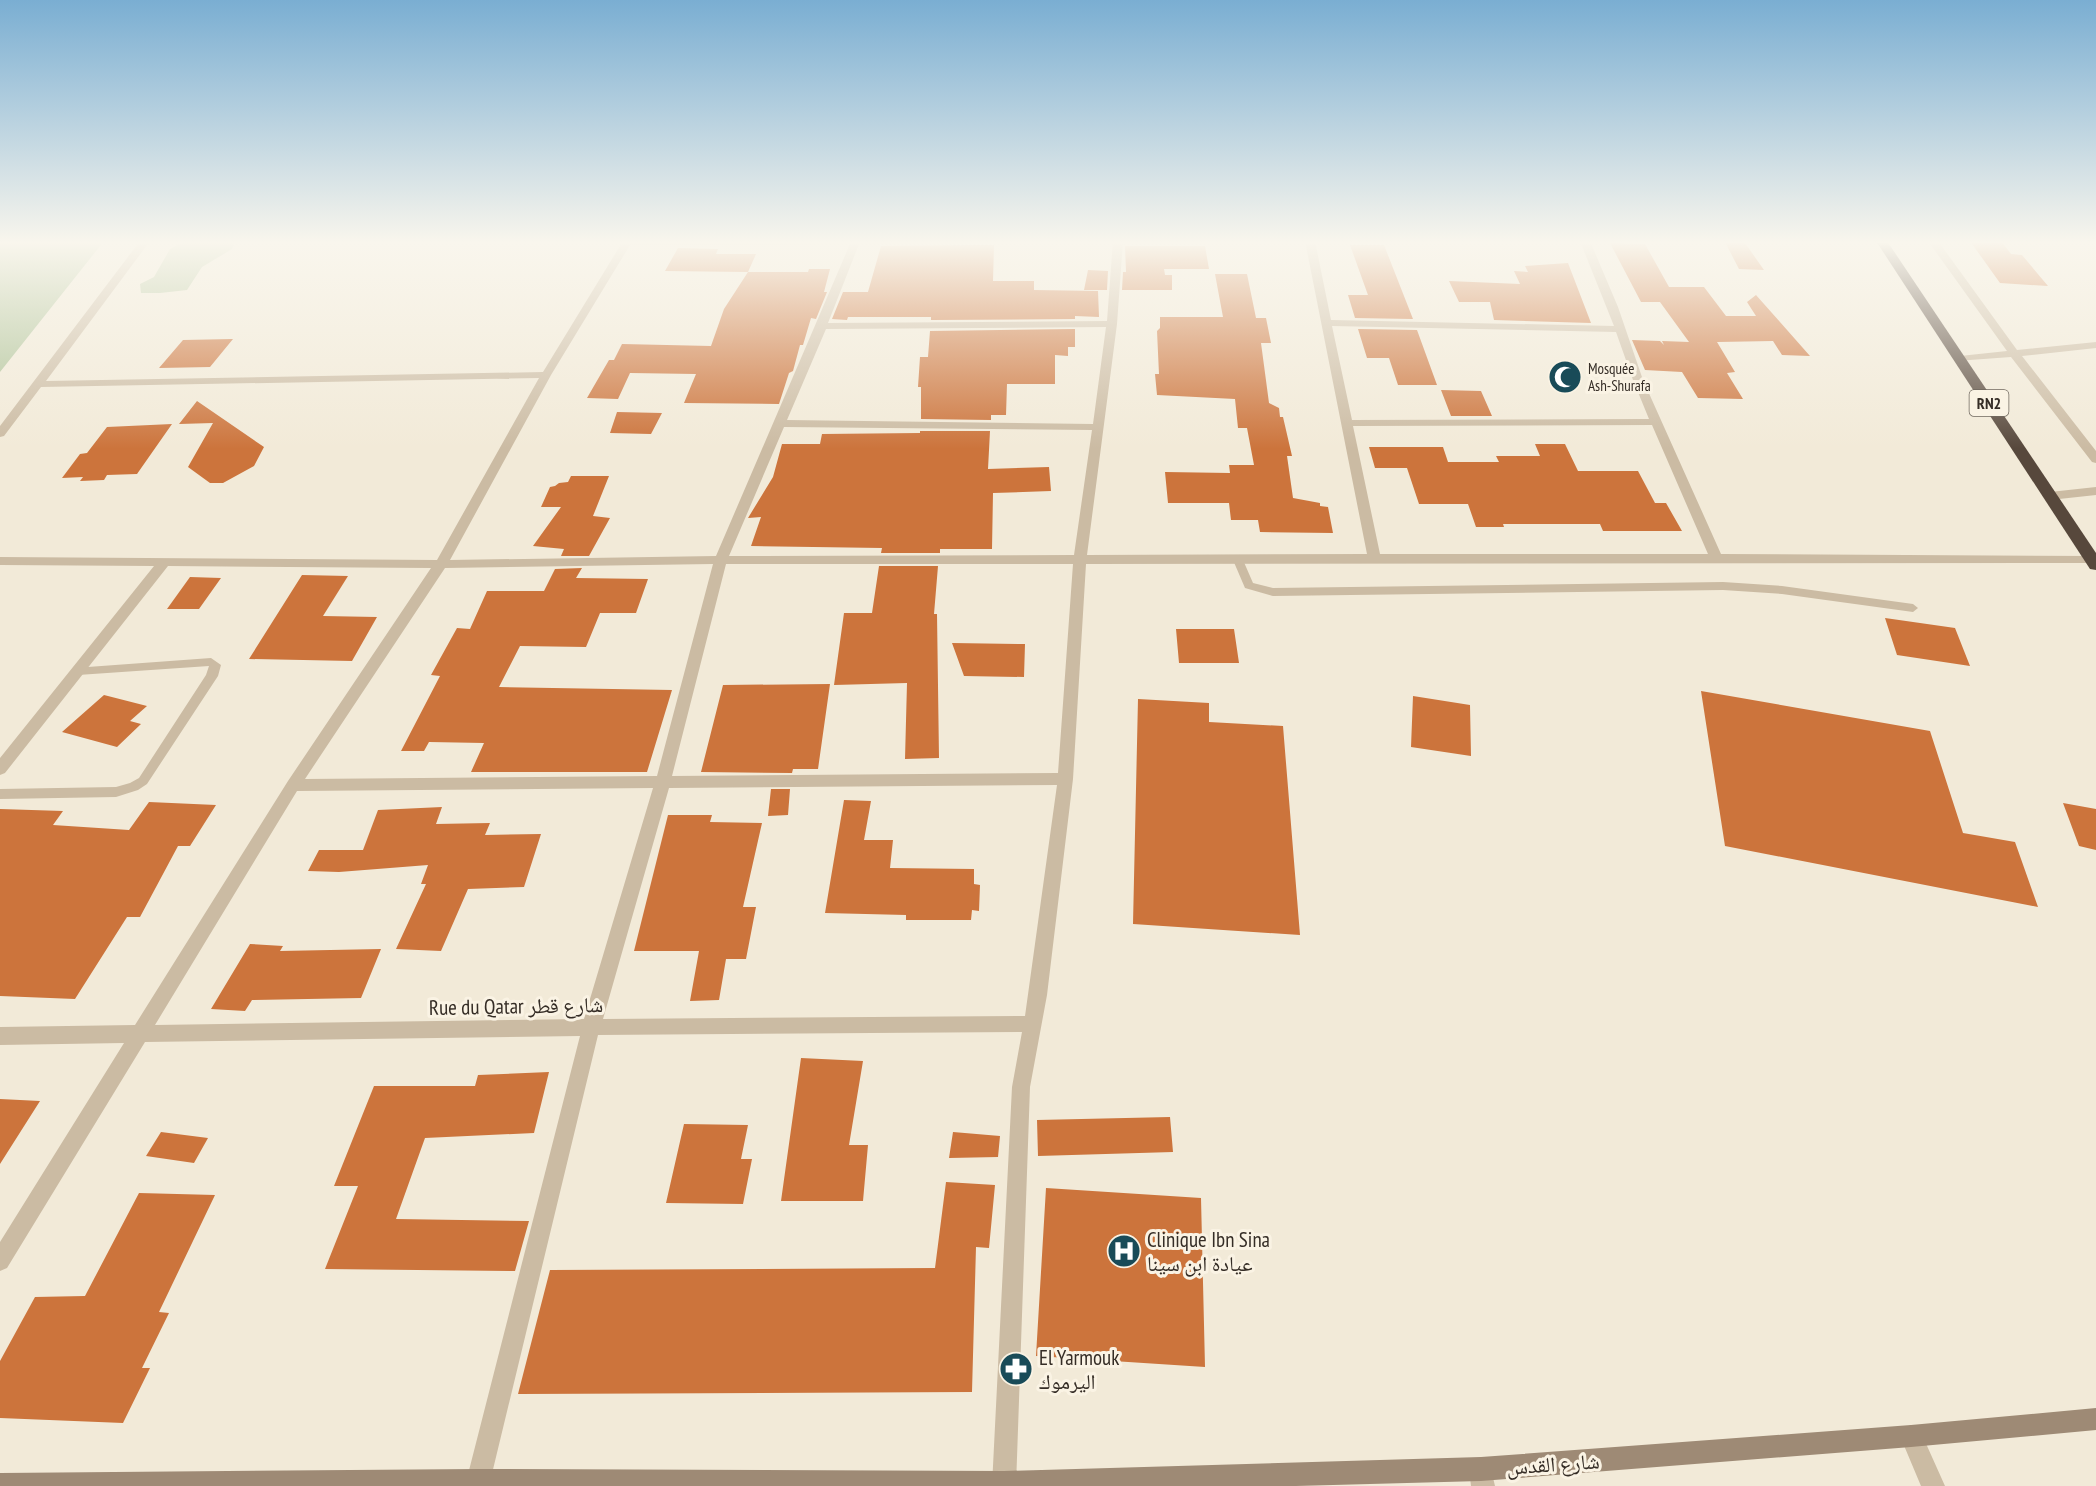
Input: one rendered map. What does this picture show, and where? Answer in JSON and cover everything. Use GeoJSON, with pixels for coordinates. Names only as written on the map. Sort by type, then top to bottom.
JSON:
{"type":"FeatureCollection","features":[{"type":"Feature","properties":{"kind":"highway","name":"RN2"},"geometry":{"type":"LineString","coordinates":[[1928,310],[2094,563]]}},
{"type":"Feature","properties":{"kind":"street"},"geometry":{"type":"LineString","coordinates":[[0,434],[93,310]]}},
{"type":"Feature","properties":{"kind":"street"},"geometry":{"type":"LineString","coordinates":[[0,1262],[293,785],[441,564],[546,375],[586,310]]}},
{"type":"Feature","properties":{"kind":"street"},"geometry":{"type":"LineString","coordinates":[[478,1484],[591,1027],[663,781],[721,560],[828,310]]}},
{"type":"Feature","properties":{"kind":"street"},"geometry":{"type":"LineString","coordinates":[[1004,1484],[1021,1087],[1033,1024],[1065,779],[1080,561],[1113,310]]}},
{"type":"Feature","properties":{"kind":"street"},"geometry":{"type":"LineString","coordinates":[[1324,310],[1374,558]]}},
{"type":"Feature","properties":{"kind":"street"},"geometry":{"type":"LineString","coordinates":[[1613,310],[1638,380],[1716,558]]}},
{"type":"Feature","properties":{"kind":"street"},"geometry":{"type":"LineString","coordinates":[[1984,310],[2096,459]]}},
{"type":"Feature","properties":{"kind":"street"},"geometry":{"type":"LineString","coordinates":[[1327,323],[1620,329]]}},
{"type":"Feature","properties":{"kind":"street"},"geometry":{"type":"LineString","coordinates":[[822,326],[1112,324]]}},
{"type":"Feature","properties":{"kind":"street"},"geometry":{"type":"LineString","coordinates":[[1960,359],[2096,345]]}},
{"type":"Feature","properties":{"kind":"street"},"geometry":{"type":"LineString","coordinates":[[38,384],[546,375]]}},
{"type":"Feature","properties":{"kind":"street"},"geometry":{"type":"LineString","coordinates":[[1347,423],[1657,422]]}},
{"type":"Feature","properties":{"kind":"street"},"geometry":{"type":"LineString","coordinates":[[779,423],[1096,427]]}},
{"type":"Feature","properties":{"kind":"street"},"geometry":{"type":"LineString","coordinates":[[2050,496],[2096,491]]}},
{"type":"Feature","properties":{"kind":"street"},"geometry":{"type":"LineString","coordinates":[[0,561],[441,564],[721,560],[1716,558],[2094,563]]}},
{"type":"Feature","properties":{"kind":"street"},"geometry":{"type":"LineString","coordinates":[[0,769],[165,561]]}},
{"type":"Feature","properties":{"kind":"street"},"geometry":{"type":"LineString","coordinates":[[293,785],[1065,779]]}},
{"type":"Feature","properties":{"kind":"street","name":"Rue du Qatar شارع قطر"},"geometry":{"type":"LineString","coordinates":[[0,1036],[591,1027],[1033,1024]]}},
{"type":"Feature","properties":{"kind":"street","name":"شارع القدس"},"geometry":{"type":"LineString","coordinates":[[0,1485],[1004,1484],[1482,1478],[2096,1419]]}},
{"type":"Feature","properties":{"kind":"street"},"geometry":{"type":"LineString","coordinates":[[1911,1436],[1933,1486]]}},
{"type":"Feature","properties":{"kind":"lane"},"geometry":{"type":"LineString","coordinates":[[1238,560],[1249,585],[1273,592],[1723,586],[1782,590],[1913,608]]}},
{"type":"Feature","properties":{"kind":"lane"},"geometry":{"type":"LineString","coordinates":[[0,794],[116,792],[134,787],[143,781],[212,676],[215,666],[211,662],[78,670]]}},
{"type":"Feature","properties":{"kind":"green space"},"geometry":{"type":"Polygon","coordinates":[[[0,310],[49,310],[0,372],[0,310]]]}},
{"type":"Feature","properties":{"kind":"building"},"geometry":{"type":"Polygon","coordinates":[[[724,310],[820,310],[816,319],[811,318],[803,345],[800,345],[793,371],[789,373],[779,404],[684,403],[696,374],[630,373],[618,399],[587,398],[609,360],[614,360],[622,344],[711,346],[724,310]]]}},
{"type":"Feature","properties":{"kind":"building"},"geometry":{"type":"Polygon","coordinates":[[[836,310],[1099,310],[1099,317],[931,320],[931,317],[848,317],[847,320],[832,319],[836,310]]]}},
{"type":"Feature","properties":{"kind":"building"},"geometry":{"type":"Polygon","coordinates":[[[1222,310],[1254,310],[1256,318],[1266,318],[1271,343],[1261,343],[1269,403],[1279,408],[1280,417],[1283,417],[1292,456],[1287,456],[1293,498],[1320,503],[1320,506],[1328,507],[1333,533],[1260,532],[1258,520],[1231,520],[1229,503],[1168,503],[1165,472],[1230,473],[1229,465],[1254,465],[1247,428],[1238,428],[1235,399],[1157,395],[1155,374],[1159,374],[1157,331],[1160,328],[1160,317],[1223,317],[1222,310]]]}},
{"type":"Feature","properties":{"kind":"building"},"geometry":{"type":"Polygon","coordinates":[[[1353,310],[1410,310],[1413,319],[1355,318],[1353,310]]]}},
{"type":"Feature","properties":{"kind":"building"},"geometry":{"type":"Polygon","coordinates":[[[1492,310],[1586,310],[1591,323],[1494,320],[1492,310]]]}},
{"type":"Feature","properties":{"kind":"building"},"geometry":{"type":"Polygon","coordinates":[[[1666,310],[1722,310],[1726,316],[1756,316],[1752,310],[1770,310],[1810,356],[1782,355],[1773,341],[1717,342],[1735,372],[1727,373],[1743,399],[1698,398],[1682,372],[1645,370],[1632,340],[1660,341],[1664,345],[1662,341],[1689,342],[1666,310]]]}},
{"type":"Feature","properties":{"kind":"building"},"geometry":{"type":"Polygon","coordinates":[[[1075,329],[1075,347],[1068,347],[1068,356],[1055,355],[1055,384],[1007,384],[1006,415],[991,415],[991,420],[921,419],[921,387],[918,387],[920,357],[928,357],[930,331],[1075,329]]]}},
{"type":"Feature","properties":{"kind":"building"},"geometry":{"type":"Polygon","coordinates":[[[1358,329],[1417,330],[1437,385],[1398,385],[1389,358],[1367,358],[1358,329]]]}},
{"type":"Feature","properties":{"kind":"building"},"geometry":{"type":"Polygon","coordinates":[[[233,339],[210,367],[159,368],[183,340],[233,339]]]}},
{"type":"Feature","properties":{"kind":"building"},"geometry":{"type":"Polygon","coordinates":[[[1441,390],[1481,391],[1492,416],[1451,416],[1441,390]]]}},
{"type":"Feature","properties":{"kind":"building"},"geometry":{"type":"Polygon","coordinates":[[[197,401],[264,447],[254,466],[223,483],[210,483],[188,467],[213,423],[179,424],[197,401]]]}},
{"type":"Feature","properties":{"kind":"building"},"geometry":{"type":"Polygon","coordinates":[[[617,412],[662,413],[651,434],[610,433],[617,412]]]}},
{"type":"Feature","properties":{"kind":"building"},"geometry":{"type":"Polygon","coordinates":[[[172,424],[137,474],[107,475],[104,480],[80,481],[83,477],[62,478],[80,454],[87,453],[107,427],[172,424]]]}},
{"type":"Feature","properties":{"kind":"building"},"geometry":{"type":"Polygon","coordinates":[[[920,431],[990,431],[988,469],[1049,467],[1051,491],[993,493],[992,549],[940,549],[940,553],[881,553],[882,548],[751,546],[761,517],[748,518],[773,477],[782,444],[820,444],[822,434],[920,433],[920,431]]]}},
{"type":"Feature","properties":{"kind":"building"},"geometry":{"type":"Polygon","coordinates":[[[1535,444],[1565,444],[1578,471],[1638,471],[1655,503],[1666,503],[1682,531],[1603,531],[1600,524],[1503,524],[1504,527],[1476,527],[1468,504],[1419,504],[1407,468],[1375,468],[1369,447],[1443,447],[1448,462],[1499,462],[1496,456],[1540,456],[1535,444]]]}},
{"type":"Feature","properties":{"kind":"building"},"geometry":{"type":"Polygon","coordinates":[[[571,476],[609,476],[593,516],[610,518],[589,556],[561,556],[564,549],[533,546],[561,507],[541,507],[550,487],[568,482],[571,476]]]}},
{"type":"Feature","properties":{"kind":"building"},"geometry":{"type":"Polygon","coordinates":[[[879,566],[938,566],[934,614],[937,614],[939,758],[905,759],[907,683],[834,685],[844,613],[872,613],[879,566]]]}},
{"type":"Feature","properties":{"kind":"building"},"geometry":{"type":"Polygon","coordinates":[[[582,568],[576,578],[648,579],[636,613],[600,613],[586,647],[520,646],[499,687],[672,690],[647,772],[471,772],[484,743],[429,742],[424,751],[401,751],[440,676],[431,675],[457,628],[470,629],[487,591],[544,591],[555,569],[582,568]]]}},
{"type":"Feature","properties":{"kind":"building"},"geometry":{"type":"Polygon","coordinates":[[[302,575],[348,576],[323,616],[377,617],[352,661],[249,659],[302,575]]]}},
{"type":"Feature","properties":{"kind":"building"},"geometry":{"type":"Polygon","coordinates":[[[190,577],[221,578],[199,609],[167,609],[190,577]]]}},
{"type":"Feature","properties":{"kind":"building"},"geometry":{"type":"Polygon","coordinates":[[[1885,618],[1955,628],[1970,666],[1897,655],[1885,618]]]}},
{"type":"Feature","properties":{"kind":"building"},"geometry":{"type":"Polygon","coordinates":[[[1176,629],[1234,629],[1239,663],[1179,663],[1176,629]]]}},
{"type":"Feature","properties":{"kind":"building"},"geometry":{"type":"Polygon","coordinates":[[[952,643],[1025,644],[1024,677],[964,676],[952,643]]]}},
{"type":"Feature","properties":{"kind":"building"},"geometry":{"type":"Polygon","coordinates":[[[830,684],[818,769],[793,769],[792,773],[701,772],[723,685],[830,684]]]}},
{"type":"Feature","properties":{"kind":"building"},"geometry":{"type":"Polygon","coordinates":[[[1701,691],[1930,731],[1963,833],[2015,842],[2038,907],[1725,846],[1701,691]]]}},
{"type":"Feature","properties":{"kind":"building"},"geometry":{"type":"Polygon","coordinates":[[[104,695],[147,706],[130,721],[141,724],[117,747],[62,732],[104,695]]]}},
{"type":"Feature","properties":{"kind":"building"},"geometry":{"type":"Polygon","coordinates":[[[1413,696],[1470,705],[1471,756],[1411,747],[1413,696]]]}},
{"type":"Feature","properties":{"kind":"building"},"geometry":{"type":"Polygon","coordinates":[[[1138,699],[1209,703],[1209,722],[1283,726],[1300,935],[1133,924],[1138,699]]]}},
{"type":"Feature","properties":{"kind":"building"},"geometry":{"type":"Polygon","coordinates":[[[771,789],[790,789],[788,815],[768,816],[771,789]]]}},
{"type":"Feature","properties":{"kind":"building"},"geometry":{"type":"Polygon","coordinates":[[[844,800],[871,801],[864,840],[893,840],[890,868],[974,869],[974,884],[980,885],[979,911],[972,910],[971,920],[906,920],[906,915],[825,913],[844,800]]]}},
{"type":"Feature","properties":{"kind":"building"},"geometry":{"type":"Polygon","coordinates":[[[149,802],[216,805],[190,846],[178,846],[140,917],[127,917],[75,999],[0,996],[0,809],[63,811],[53,825],[129,830],[149,802]]]}},
{"type":"Feature","properties":{"kind":"building"},"geometry":{"type":"Polygon","coordinates":[[[2063,803],[2096,809],[2096,850],[2079,846],[2063,803]]]}},
{"type":"Feature","properties":{"kind":"building"},"geometry":{"type":"Polygon","coordinates":[[[442,807],[436,824],[490,823],[485,835],[541,834],[524,887],[468,889],[441,951],[396,949],[426,884],[421,884],[428,865],[339,872],[308,871],[319,850],[363,850],[378,810],[442,807]]]}},
{"type":"Feature","properties":{"kind":"building"},"geometry":{"type":"Polygon","coordinates":[[[668,815],[712,815],[710,822],[762,823],[743,907],[756,907],[746,959],[726,959],[719,1000],[690,1001],[699,951],[634,951],[668,815]]]}},
{"type":"Feature","properties":{"kind":"building"},"geometry":{"type":"Polygon","coordinates":[[[250,944],[283,946],[280,951],[381,949],[361,998],[252,1000],[245,1011],[211,1009],[250,944]]]}},
{"type":"Feature","properties":{"kind":"building"},"geometry":{"type":"Polygon","coordinates":[[[801,1058],[863,1061],[849,1145],[868,1145],[863,1201],[781,1201],[801,1058]]]}},
{"type":"Feature","properties":{"kind":"building"},"geometry":{"type":"Polygon","coordinates":[[[549,1072],[534,1133],[425,1138],[396,1219],[529,1221],[515,1271],[325,1269],[358,1186],[334,1186],[374,1086],[475,1086],[478,1075],[549,1072]]]}},
{"type":"Feature","properties":{"kind":"building"},"geometry":{"type":"Polygon","coordinates":[[[0,1099],[40,1101],[0,1164],[0,1099]]]}},
{"type":"Feature","properties":{"kind":"building"},"geometry":{"type":"Polygon","coordinates":[[[1170,1117],[1173,1152],[1038,1156],[1037,1120],[1170,1117]]]}},
{"type":"Feature","properties":{"kind":"building"},"geometry":{"type":"Polygon","coordinates":[[[684,1124],[748,1125],[741,1159],[752,1159],[743,1204],[666,1203],[684,1124]]]}},
{"type":"Feature","properties":{"kind":"building"},"geometry":{"type":"Polygon","coordinates":[[[161,1132],[208,1138],[194,1163],[146,1156],[161,1132]]]}},
{"type":"Feature","properties":{"kind":"building"},"geometry":{"type":"Polygon","coordinates":[[[953,1132],[1000,1136],[998,1157],[949,1158],[953,1132]]]}},
{"type":"Feature","properties":{"kind":"building"},"geometry":{"type":"Polygon","coordinates":[[[946,1182],[995,1185],[989,1248],[976,1247],[972,1392],[518,1394],[550,1270],[935,1268],[946,1182]]]}},
{"type":"Feature","properties":{"kind":"building"},"geometry":{"type":"Polygon","coordinates":[[[1046,1188],[1201,1198],[1205,1367],[1036,1356],[1046,1188]]]}},
{"type":"Feature","properties":{"kind":"building"},"geometry":{"type":"Polygon","coordinates":[[[139,1193],[215,1195],[159,1312],[169,1313],[142,1368],[150,1368],[123,1423],[0,1418],[0,1361],[35,1297],[85,1296],[139,1193]]]}},
{"type":"Feature","properties":{"kind":"place","name":"Mosquée Ash-Shurafa"},"geometry":{"type":"Point","coordinates":[1565,377]}},
{"type":"Feature","properties":{"kind":"place","name":"Clinique Ibn Sina عيادة ابن سينا"},"geometry":{"type":"Point","coordinates":[1124,1251]}},
{"type":"Feature","properties":{"kind":"place","name":"El Yarmouk اليرموك"},"geometry":{"type":"Point","coordinates":[1016,1369]}}]}
